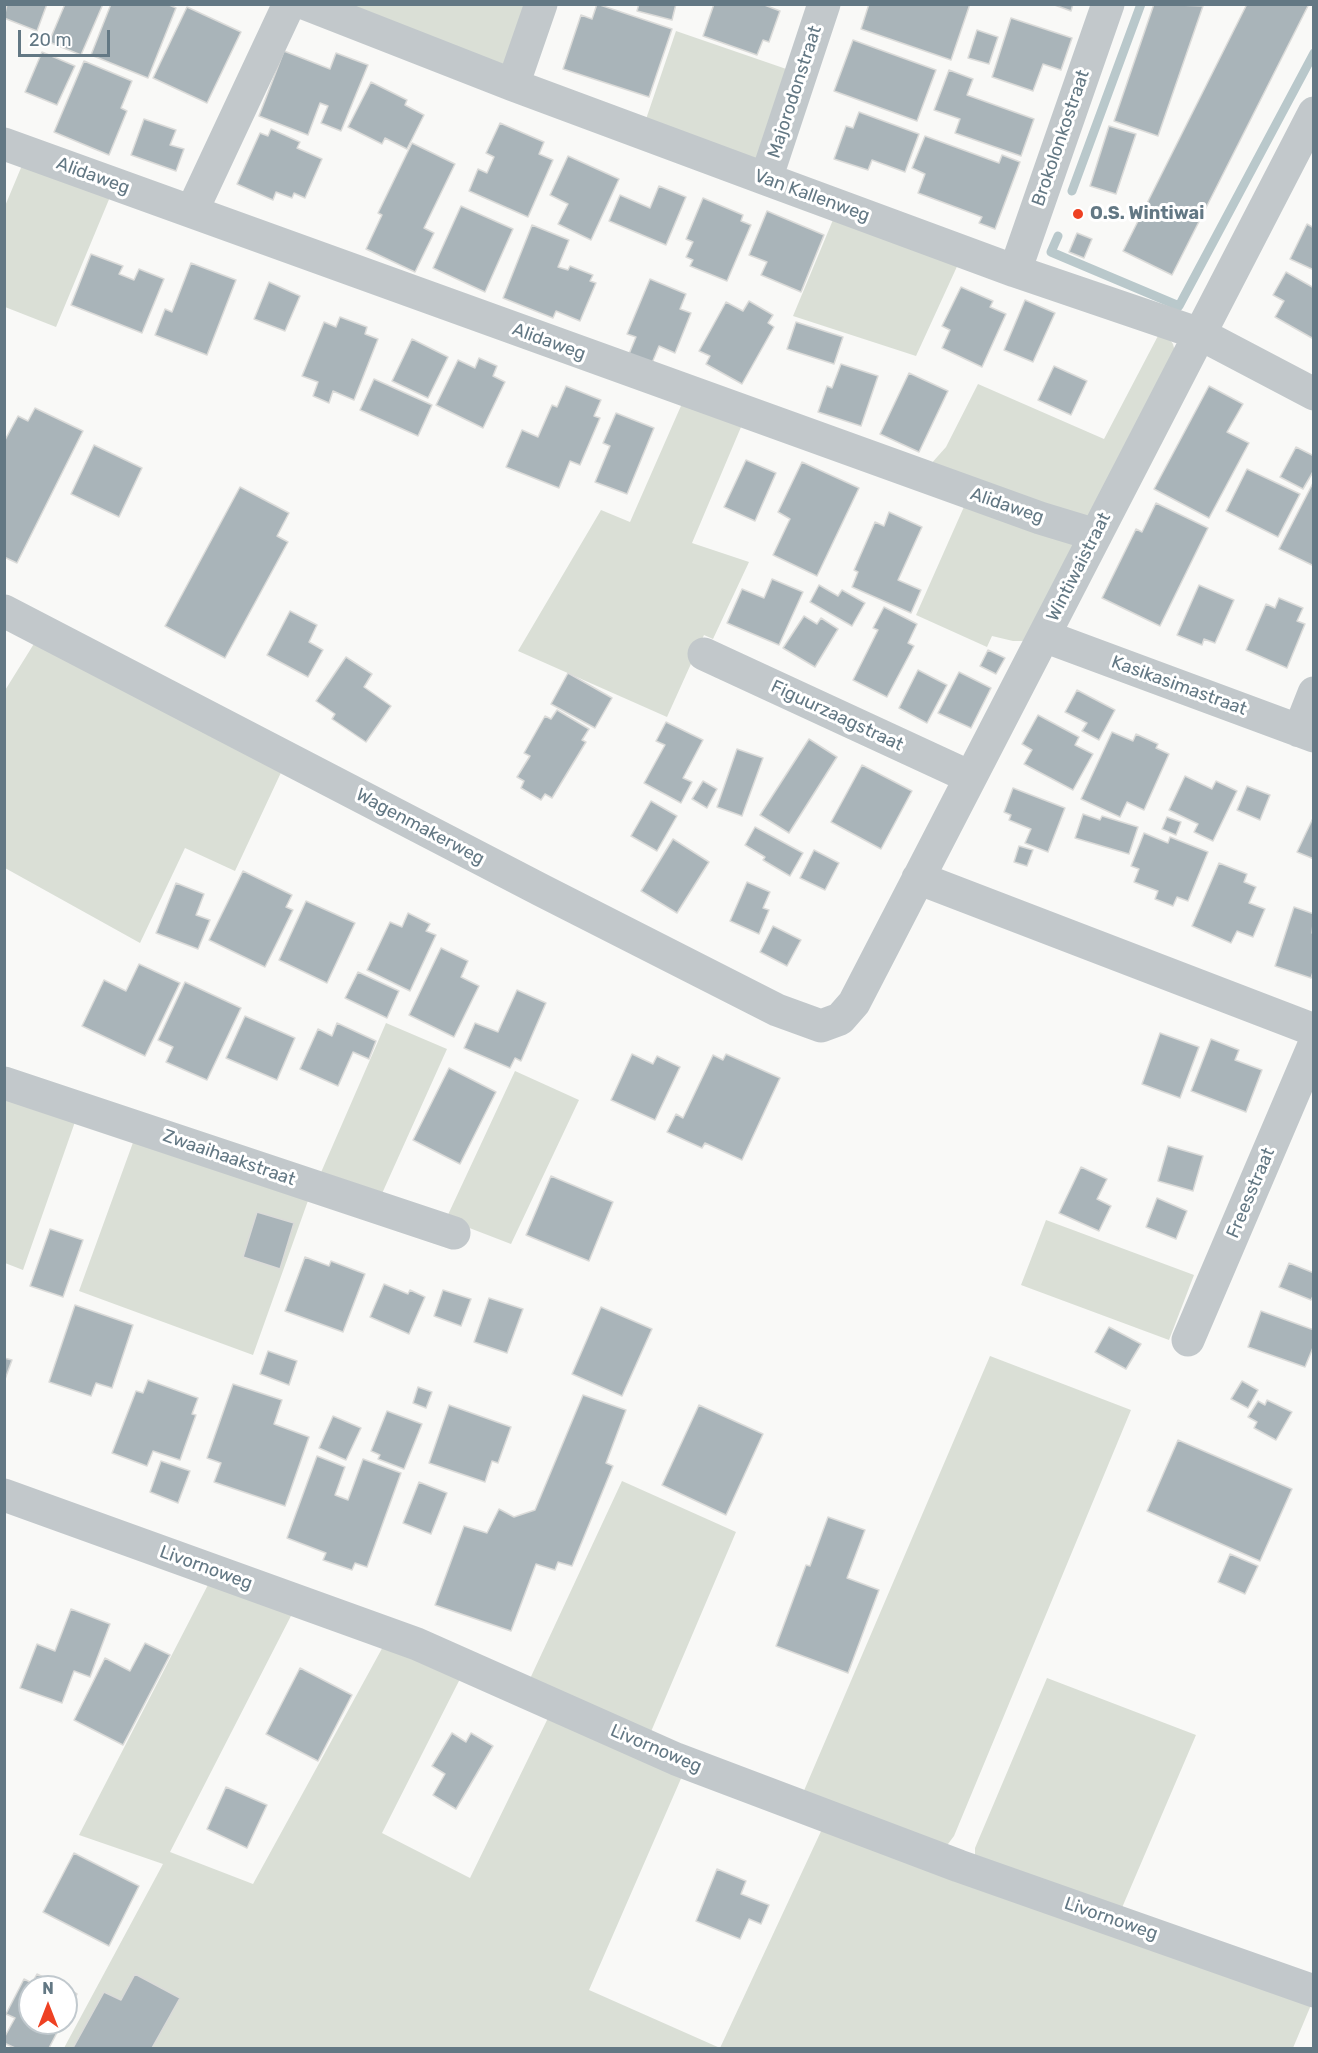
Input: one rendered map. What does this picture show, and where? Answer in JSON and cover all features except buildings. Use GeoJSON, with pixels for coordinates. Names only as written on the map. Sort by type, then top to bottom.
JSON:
{"type":"FeatureCollection","features":[{"type":"Feature","properties":{"kind":"street"},"geometry":{"type":"LineString","coordinates":[[192,211],[289,4]]}},
{"type":"Feature","properties":{"kind":"street","name":"Van Kallenweg"},"geometry":{"type":"LineString","coordinates":[[306,4],[513,85],[1015,271],[1200,334],[1314,394]]}},
{"type":"Feature","properties":{"kind":"street"},"geometry":{"type":"LineString","coordinates":[[513,85],[541,4]]}},
{"type":"Feature","properties":{"kind":"street","name":"Majorodonstraat"},"geometry":{"type":"LineString","coordinates":[[766,179],[824,4]]}},
{"type":"Feature","properties":{"kind":"street","name":"Brokolonkostraat"},"geometry":{"type":"LineString","coordinates":[[1015,271],[1108,4]]}},
{"type":"Feature","properties":{"kind":"street","name":"Wintiwaistraat"},"geometry":{"type":"LineString","coordinates":[[840,1019],[854,1003],[1314,113]]}},
{"type":"Feature","properties":{"kind":"street","name":"Alidaweg"},"geometry":{"type":"LineString","coordinates":[[4,144],[638,374],[1029,514],[1096,535]]}},
{"type":"Feature","properties":{"kind":"street","name":"Wagenmakerweg"},"geometry":{"type":"LineString","coordinates":[[4,611],[530,885],[777,1010],[821,1026],[840,1019]]}},
{"type":"Feature","properties":{"kind":"street","name":"Kasikasimastraat"},"geometry":{"type":"LineString","coordinates":[[1044,636],[1306,734]]}},
{"type":"Feature","properties":{"kind":"street","name":"Figuurzaagstraat"},"geometry":{"type":"LineString","coordinates":[[704,654],[970,777]]}},
{"type":"Feature","properties":{"kind":"street"},"geometry":{"type":"LineString","coordinates":[[1306,734],[1314,693]]}},
{"type":"Feature","properties":{"kind":"street"},"geometry":{"type":"LineString","coordinates":[[918,878],[1314,1030]]}},
{"type":"Feature","properties":{"kind":"street","name":"Freesstraat"},"geometry":{"type":"LineString","coordinates":[[1188,1340],[1314,1045]]}},
{"type":"Feature","properties":{"kind":"street","name":"Zwaaihaakstraat"},"geometry":{"type":"LineString","coordinates":[[4,1083],[454,1233]]}},
{"type":"Feature","properties":{"kind":"street","name":"Livornoweg"},"geometry":{"type":"LineString","coordinates":[[4,1494],[417,1644],[666,1754],[959,1866],[1314,1990]]}},
{"type":"Feature","properties":{"kind":"shaded area"},"geometry":{"type":"Polygon","coordinates":[[[330,5],[534,5],[510,61],[498,66],[330,5]]]}},
{"type":"Feature","properties":{"kind":"shaded area"},"geometry":{"type":"Polygon","coordinates":[[[676,31],[795,72],[762,156],[750,160],[644,125],[676,31]]]}},
{"type":"Feature","properties":{"kind":"shaded area"},"geometry":{"type":"Polygon","coordinates":[[[23,163],[110,197],[56,327],[5,307],[5,206],[23,163]]]}},
{"type":"Feature","properties":{"kind":"shaded area"},"geometry":{"type":"Polygon","coordinates":[[[835,215],[960,260],[916,356],[793,316],[835,215]]]}},
{"type":"Feature","properties":{"kind":"shaded area"},"geometry":{"type":"Polygon","coordinates":[[[1160,332],[1168,337],[1175,352],[1084,523],[930,465],[946,447],[978,384],[1104,439],[1160,332]]]}},
{"type":"Feature","properties":{"kind":"shaded area"},"geometry":{"type":"Polygon","coordinates":[[[684,399],[744,420],[692,543],[749,562],[713,639],[704,635],[667,717],[518,651],[601,510],[630,522],[684,399]]]}},
{"type":"Feature","properties":{"kind":"shaded area"},"geometry":{"type":"Polygon","coordinates":[[[967,500],[1068,534],[1075,551],[1033,641],[1013,641],[992,636],[987,647],[916,615],[967,500]]]}},
{"type":"Feature","properties":{"kind":"shaded area"},"geometry":{"type":"Polygon","coordinates":[[[40,634],[285,764],[235,871],[185,848],[140,943],[5,868],[4,692],[40,634]]]}},
{"type":"Feature","properties":{"kind":"shaded area"},"geometry":{"type":"Polygon","coordinates":[[[386,1023],[447,1049],[380,1198],[319,1177],[386,1023]]]}},
{"type":"Feature","properties":{"kind":"shaded area"},"geometry":{"type":"Polygon","coordinates":[[[515,1071],[579,1100],[511,1244],[446,1219],[515,1071]]]}},
{"type":"Feature","properties":{"kind":"shaded area"},"geometry":{"type":"Polygon","coordinates":[[[5,1095],[76,1119],[23,1270],[5,1263],[5,1095]]]}},
{"type":"Feature","properties":{"kind":"shaded area"},"geometry":{"type":"Polygon","coordinates":[[[135,1137],[310,1195],[253,1355],[79,1291],[135,1137]]]}},
{"type":"Feature","properties":{"kind":"shaded area"},"geometry":{"type":"Polygon","coordinates":[[[1046,1220],[1194,1275],[1169,1340],[1021,1285],[1046,1220]]]}},
{"type":"Feature","properties":{"kind":"shaded area"},"geometry":{"type":"Polygon","coordinates":[[[990,1356],[1131,1410],[954,1836],[948,1844],[941,1846],[803,1793],[990,1356]]]}},
{"type":"Feature","properties":{"kind":"shaded area"},"geometry":{"type":"Polygon","coordinates":[[[622,1481],[736,1532],[650,1734],[528,1683],[622,1481]]]}},
{"type":"Feature","properties":{"kind":"shaded area"},"geometry":{"type":"Polygon","coordinates":[[[211,1579],[294,1610],[170,1852],[253,1884],[385,1643],[462,1675],[382,1833],[470,1878],[549,1716],[683,1774],[589,1990],[720,2048],[64,2048],[71,2035],[78,2035],[78,2022],[163,1864],[79,1835],[211,1579]]]}},
{"type":"Feature","properties":{"kind":"shaded area"},"geometry":{"type":"Polygon","coordinates":[[[1047,1678],[1196,1735],[1121,1910],[975,1856],[975,1848],[1047,1678]]]}},
{"type":"Feature","properties":{"kind":"shaded area"},"geometry":{"type":"Polygon","coordinates":[[[823,1827],[1311,2005],[1293,2048],[720,2048],[823,1827]]]}},
{"type":"Feature","properties":{"kind":"waterway"},"geometry":{"type":"LineString","coordinates":[[1072,191],[1141,4]]}},
{"type":"Feature","properties":{"kind":"waterway"},"geometry":{"type":"LineString","coordinates":[[1058,236],[1051,252],[1179,306],[1314,53]]}},
{"type":"Feature","properties":{"kind":"place","name":"O.S. Wintiwai"},"geometry":{"type":"Point","coordinates":[1078,214]}}]}
